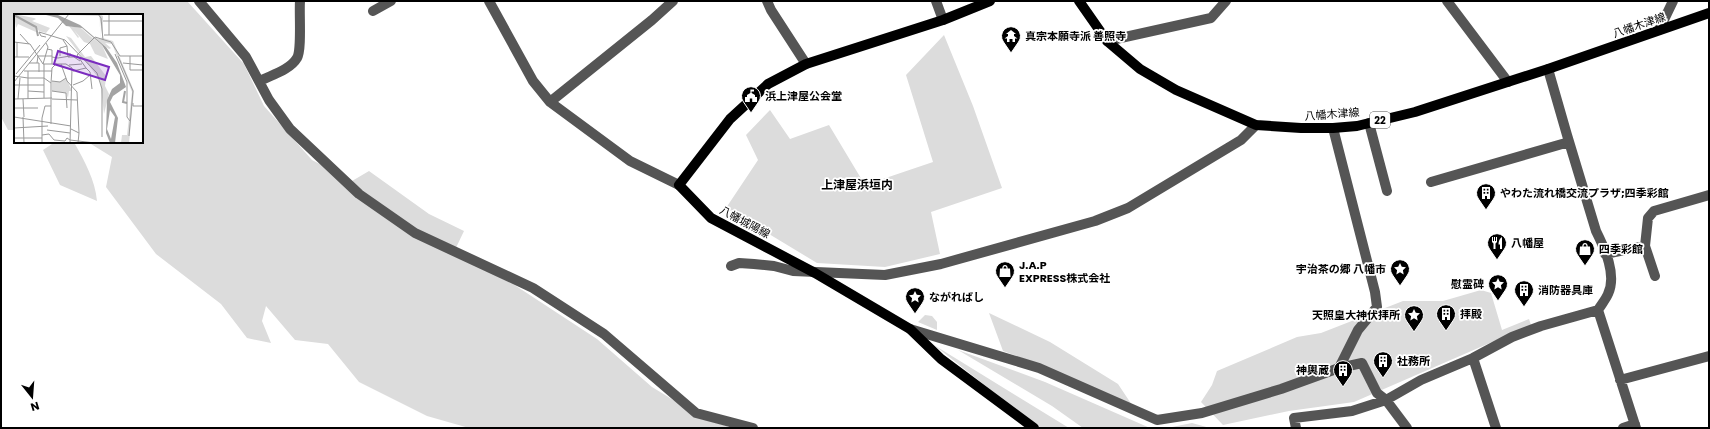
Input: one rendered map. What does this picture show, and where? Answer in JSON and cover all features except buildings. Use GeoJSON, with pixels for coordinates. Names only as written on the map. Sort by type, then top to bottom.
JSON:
{"type":"FeatureCollection","features":[{"type":"Feature","properties":{"kind":"main road"},"geometry":{"type":"LineString","coordinates":[[679,185],[730,119],[768,84],[806,64],[943,20],[990,1]]}},
{"type":"Feature","properties":{"kind":"main road","name":"八幡木津線"},"geometry":{"type":"LineString","coordinates":[[1080,1],[1107,40],[1140,69],[1176,90],[1256,125],[1301,128],[1333,128],[1369,123],[1415,112],[1548,69],[1709,13]]}},
{"type":"Feature","properties":{"kind":"main road","name":"八幡城陽線"},"geometry":{"type":"LineString","coordinates":[[679,185],[711,218],[815,273],[910,329],[941,359],[1034,428]]}},
{"type":"Feature","properties":{"kind":"street"},"geometry":{"type":"LineString","coordinates":[[199,1],[246,57],[269,100],[290,129],[359,194],[415,233],[532,288],[572,313],[604,334],[696,413],[753,428]]}},
{"type":"Feature","properties":{"kind":"street"},"geometry":{"type":"LineString","coordinates":[[260,81],[287,67],[297,58],[299,46],[300,1]]}},
{"type":"Feature","properties":{"kind":"street"},"geometry":{"type":"LineString","coordinates":[[373,11],[391,1]]}},
{"type":"Feature","properties":{"kind":"street"},"geometry":{"type":"LineString","coordinates":[[489,1],[533,81],[550,102],[630,162],[679,185]]}},
{"type":"Feature","properties":{"kind":"street"},"geometry":{"type":"LineString","coordinates":[[550,102],[652,20],[673,1]]}},
{"type":"Feature","properties":{"kind":"street"},"geometry":{"type":"LineString","coordinates":[[767,1],[771,10],[806,64]]}},
{"type":"Feature","properties":{"kind":"street"},"geometry":{"type":"LineString","coordinates":[[936,1],[943,20]]}},
{"type":"Feature","properties":{"kind":"street"},"geometry":{"type":"LineString","coordinates":[[1107,40],[1211,18],[1226,1]]}},
{"type":"Feature","properties":{"kind":"street"},"geometry":{"type":"LineString","coordinates":[[1447,1],[1508,82]]}},
{"type":"Feature","properties":{"kind":"street"},"geometry":{"type":"LineString","coordinates":[[1659,30],[1673,1]]}},
{"type":"Feature","properties":{"kind":"street"},"geometry":{"type":"LineString","coordinates":[[1296,428],[1294,418],[1352,411],[1386,400],[1421,380],[1473,358],[1512,337],[1541,326],[1598,310],[1608,294],[1612,275],[1596,231],[1548,69]]}},
{"type":"Feature","properties":{"kind":"street"},"geometry":{"type":"LineString","coordinates":[[1369,123],[1387,191]]}},
{"type":"Feature","properties":{"kind":"street"},"geometry":{"type":"LineString","coordinates":[[731,266],[739,263],[774,266],[793,271],[815,273],[885,275],[941,264],[1096,221],[1128,208],[1241,140],[1256,125]]}},
{"type":"Feature","properties":{"kind":"street"},"geometry":{"type":"LineString","coordinates":[[1333,128],[1375,292],[1376,307],[1358,330],[1339,368]]}},
{"type":"Feature","properties":{"kind":"street"},"geometry":{"type":"LineString","coordinates":[[1430,182],[1569,142]]}},
{"type":"Feature","properties":{"kind":"street"},"geometry":{"type":"LineString","coordinates":[[1655,276],[1645,246],[1648,218],[1654,211],[1709,195]]}},
{"type":"Feature","properties":{"kind":"street"},"geometry":{"type":"LineString","coordinates":[[1605,254],[1645,246]]}},
{"type":"Feature","properties":{"kind":"street"},"geometry":{"type":"LineString","coordinates":[[1598,310],[1635,426],[1623,428]]}},
{"type":"Feature","properties":{"kind":"street"},"geometry":{"type":"LineString","coordinates":[[910,329],[1039,368],[1157,420],[1202,413],[1281,389],[1339,368],[1362,363],[1377,393],[1386,400],[1407,428]]}},
{"type":"Feature","properties":{"kind":"street"},"geometry":{"type":"LineString","coordinates":[[1620,380],[1709,356]]}},
{"type":"Feature","properties":{"kind":"street"},"geometry":{"type":"LineString","coordinates":[[1473,358],[1496,428]]}},
{"type":"Feature","properties":{"kind":"shaded area"},"geometry":{"type":"Polygon","coordinates":[[[1,1],[187,1],[244,64],[264,106],[312,160],[352,181],[369,171],[429,214],[464,231],[453,254],[513,284],[597,339],[652,387],[706,420],[733,428],[469,428],[427,416],[359,382],[328,344],[295,340],[266,306],[262,321],[271,343],[247,338],[221,304],[156,254],[106,187],[112,157],[91,144],[75,144],[92,178],[97,201],[60,185],[43,150],[54,143],[143,143],[143,14],[14,14],[14,130],[8,130],[1,117],[1,1]]]}},
{"type":"Feature","properties":{"kind":"shaded area"},"geometry":{"type":"Polygon","coordinates":[[[944,35],[973,106],[1002,188],[931,212],[940,254],[885,267],[817,263],[726,208],[758,160],[746,135],[770,110],[790,139],[829,125],[865,185],[933,162],[906,75],[944,35]]]}},
{"type":"Feature","properties":{"kind":"shaded area"},"geometry":{"type":"Polygon","coordinates":[[[1481,290],[1491,293],[1502,330],[1529,319],[1531,325],[1354,402],[1289,411],[1223,425],[1201,402],[1212,385],[1217,371],[1297,337],[1321,333],[1403,301],[1443,301],[1481,290]]]}},
{"type":"Feature","properties":{"kind":"shaded area"},"geometry":{"type":"Polygon","coordinates":[[[989,313],[1050,342],[1118,384],[1132,405],[1044,366],[1003,351],[989,313]]]}},
{"type":"Feature","properties":{"kind":"shaded area"},"geometry":{"type":"Polygon","coordinates":[[[925,315],[932,316],[937,322],[937,330],[918,322],[925,315]]]}},
{"type":"Feature","properties":{"kind":"shaded area"},"geometry":{"type":"Polygon","coordinates":[[[934,345],[1069,428],[1039,428],[934,345]]]}},
{"type":"Feature","properties":{"kind":"shaded area"},"geometry":{"type":"Polygon","coordinates":[[[958,350],[1045,382],[1150,428],[1083,428],[1052,406],[958,350]]]}},
{"type":"Feature","properties":{"kind":"shaded area"},"geometry":{"type":"Polygon","coordinates":[[[1192,423],[1210,428],[1167,428],[1192,423]]]}},
{"type":"Feature","properties":{"kind":"place","name":"真宗本願寺派 善照寺"},"geometry":{"type":"Point","coordinates":[1011,53]}},
{"type":"Feature","properties":{"kind":"place","name":"浜上津屋公会堂"},"geometry":{"type":"Point","coordinates":[751,113]}},
{"type":"Feature","properties":{"kind":"place","name":"やわた流れ橋交流プラザ;四季彩館"},"geometry":{"type":"Point","coordinates":[1486,210]}},
{"type":"Feature","properties":{"kind":"place","name":"八幡屋"},"geometry":{"type":"Point","coordinates":[1497,260]}},
{"type":"Feature","properties":{"kind":"place","name":"四季彩館"},"geometry":{"type":"Point","coordinates":[1585,266]}},
{"type":"Feature","properties":{"kind":"place","name":"宇治茶の郷 八幡市"},"geometry":{"type":"Point","coordinates":[1400,286]}},
{"type":"Feature","properties":{"kind":"place","name":"J.A.P EXPRESS株式会社"},"geometry":{"type":"Point","coordinates":[1005,288]}},
{"type":"Feature","properties":{"kind":"place","name":"慰霊碑"},"geometry":{"type":"Point","coordinates":[1498,301]}},
{"type":"Feature","properties":{"kind":"place","name":"消防器具庫"},"geometry":{"type":"Point","coordinates":[1524,307]}},
{"type":"Feature","properties":{"kind":"place","name":"ながればし"},"geometry":{"type":"Point","coordinates":[915,314]}},
{"type":"Feature","properties":{"kind":"place","name":"拝殿"},"geometry":{"type":"Point","coordinates":[1446,331]}},
{"type":"Feature","properties":{"kind":"place","name":"天照皇大神伏拝所"},"geometry":{"type":"Point","coordinates":[1414,332]}},
{"type":"Feature","properties":{"kind":"place","name":"社務所"},"geometry":{"type":"Point","coordinates":[1383,378]}},
{"type":"Feature","properties":{"kind":"place","name":"神輿蔵"},"geometry":{"type":"Point","coordinates":[1343,387]}},
{"type":"Feature","properties":{"kind":"district","name":"上津屋浜垣内"},"geometry":{"type":"Point","coordinates":[857,184]}}]}
